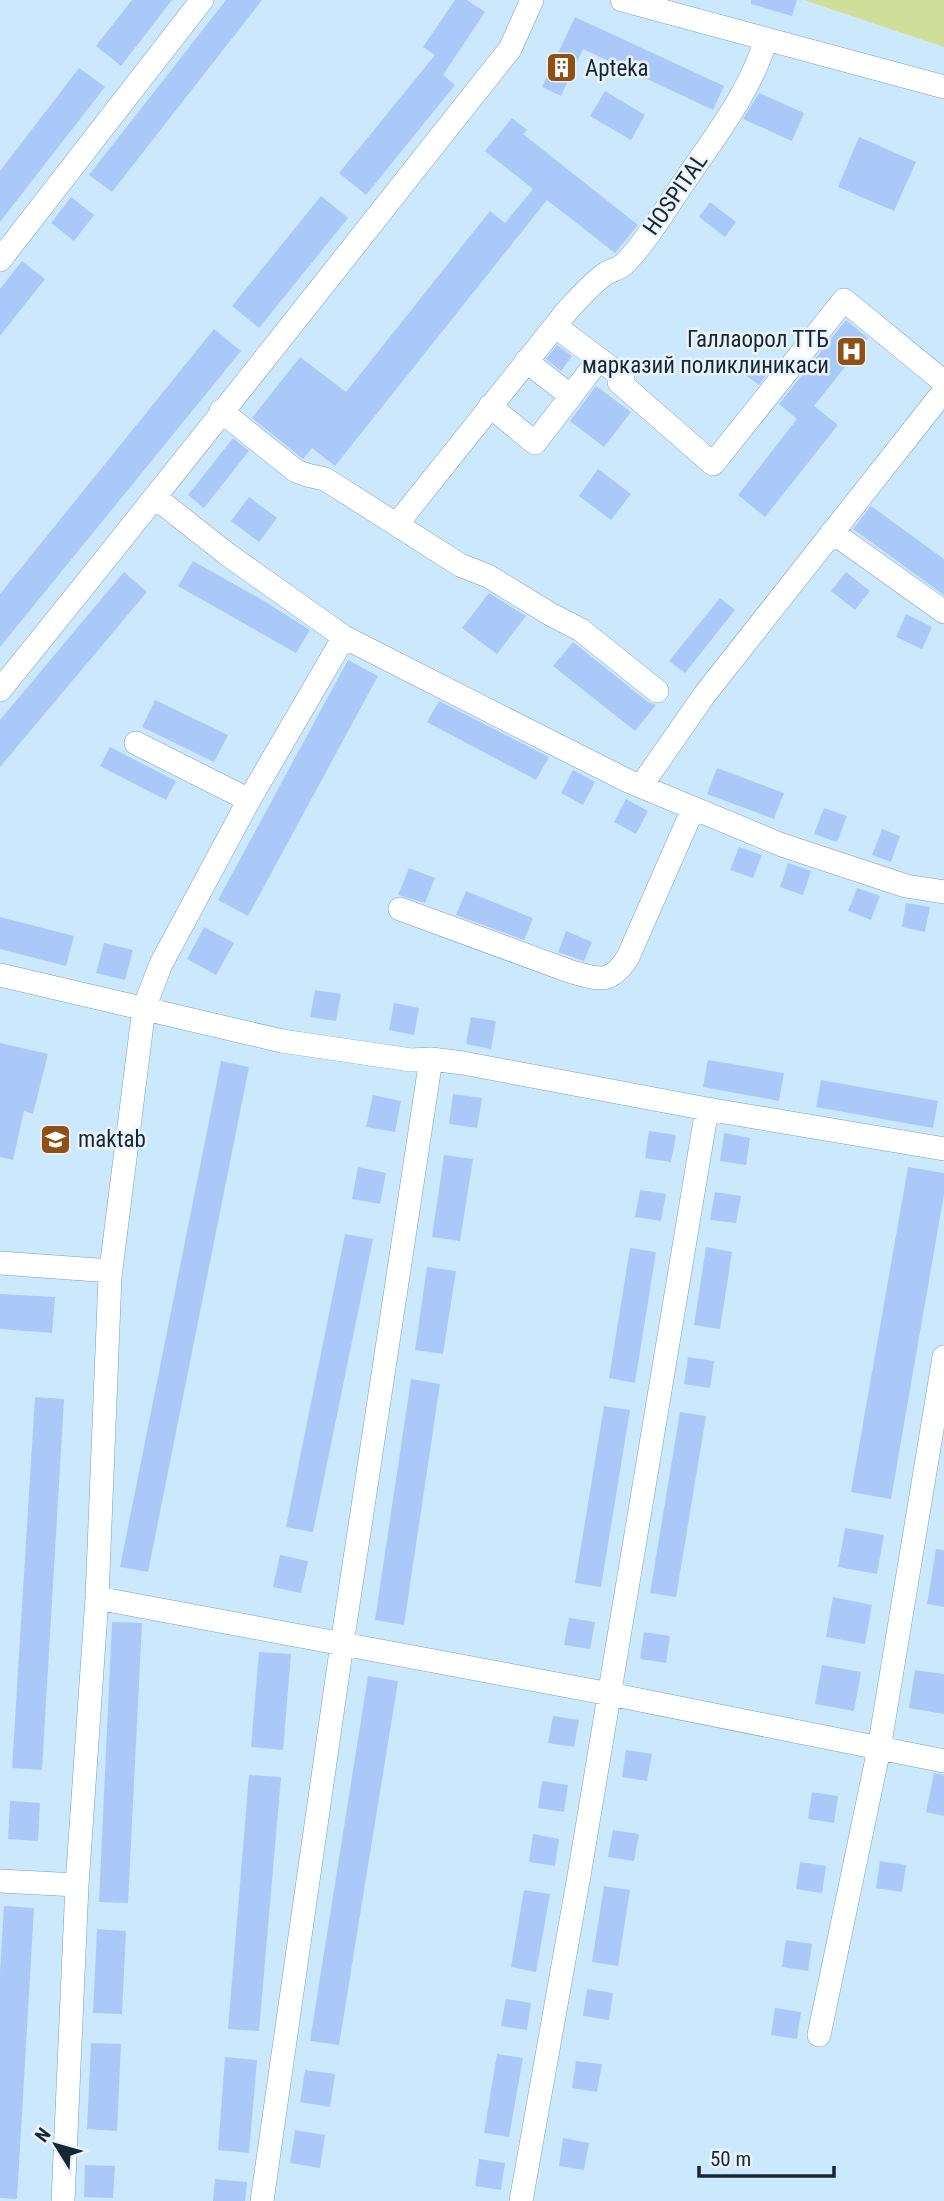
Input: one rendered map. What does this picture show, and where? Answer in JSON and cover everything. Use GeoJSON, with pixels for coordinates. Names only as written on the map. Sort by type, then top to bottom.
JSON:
{"type":"FeatureCollection","features":[{"type":"Feature","properties":{"kind":"street"},"geometry":{"type":"LineString","coordinates":[[0,261],[202,0]]}},
{"type":"Feature","properties":{"kind":"street"},"geometry":{"type":"LineString","coordinates":[[0,690],[156,498],[221,411],[510,49],[532,0]]}},
{"type":"Feature","properties":{"kind":"street"},"geometry":{"type":"LineString","coordinates":[[622,0],[690,9],[766,39],[944,87]]}},
{"type":"Feature","properties":{"kind":"street","name":"HOSPITAL"},"geometry":{"type":"LineString","coordinates":[[397,524],[555,326],[592,285],[623,265],[662,215],[758,66],[766,39]]}},
{"type":"Feature","properties":{"kind":"street"},"geometry":{"type":"LineString","coordinates":[[555,326],[623,377],[620,382],[713,464],[844,300],[944,382]]}},
{"type":"Feature","properties":{"kind":"street"},"geometry":{"type":"LineString","coordinates":[[490,406],[536,443],[599,359]]}},
{"type":"Feature","properties":{"kind":"street"},"geometry":{"type":"LineString","coordinates":[[526,361],[571,396]]}},
{"type":"Feature","properties":{"kind":"street"},"geometry":{"type":"LineString","coordinates":[[641,786],[705,694],[944,391]]}},
{"type":"Feature","properties":{"kind":"street"},"geometry":{"type":"LineString","coordinates":[[221,411],[296,471],[325,479],[460,565],[488,576],[581,630],[657,691]]}},
{"type":"Feature","properties":{"kind":"street"},"geometry":{"type":"LineString","coordinates":[[156,498],[226,554],[344,637],[427,680],[641,786],[782,845],[906,886],[944,892]]}},
{"type":"Feature","properties":{"kind":"street"},"geometry":{"type":"LineString","coordinates":[[832,532],[944,611]]}},
{"type":"Feature","properties":{"kind":"street"},"geometry":{"type":"LineString","coordinates":[[63,2201],[76,1885],[97,1598],[111,1272],[144,1008],[161,964],[249,800],[344,637]]}},
{"type":"Feature","properties":{"kind":"street"},"geometry":{"type":"LineString","coordinates":[[136,743],[249,800]]}},
{"type":"Feature","properties":{"kind":"street"},"geometry":{"type":"LineString","coordinates":[[400,909],[569,971],[598,978],[612,976],[628,957],[693,808]]}},
{"type":"Feature","properties":{"kind":"street"},"geometry":{"type":"LineString","coordinates":[[0,975],[282,1041],[411,1060],[431,1059],[463,1063],[707,1109],[944,1149]]}},
{"type":"Feature","properties":{"kind":"street"},"geometry":{"type":"LineString","coordinates":[[262,2201],[342,1644],[431,1059]]}},
{"type":"Feature","properties":{"kind":"street"},"geometry":{"type":"LineString","coordinates":[[521,2201],[610,1694],[707,1109]]}},
{"type":"Feature","properties":{"kind":"street"},"geometry":{"type":"LineString","coordinates":[[0,1263],[111,1272]]}},
{"type":"Feature","properties":{"kind":"street"},"geometry":{"type":"LineString","coordinates":[[819,2035],[879,1749],[944,1357]]}},
{"type":"Feature","properties":{"kind":"street"},"geometry":{"type":"LineString","coordinates":[[97,1598],[610,1694],[944,1761]]}},
{"type":"Feature","properties":{"kind":"street"},"geometry":{"type":"LineString","coordinates":[[0,1881],[76,1885]]}},
{"type":"Feature","properties":{"kind":"green space"},"geometry":{"type":"Polygon","coordinates":[[[804,0],[944,0],[944,47],[804,0]]]}},
{"type":"Feature","properties":{"kind":"building"},"geometry":{"type":"Polygon","coordinates":[[[132,0],[172,0],[121,66],[96,46],[132,0]]]}},
{"type":"Feature","properties":{"kind":"building"},"geometry":{"type":"Polygon","coordinates":[[[226,0],[262,0],[112,192],[89,175],[226,0]]]}},
{"type":"Feature","properties":{"kind":"building"},"geometry":{"type":"Polygon","coordinates":[[[455,0],[467,0],[485,12],[443,75],[455,85],[366,195],[339,173],[435,55],[423,47],[455,0]]]}},
{"type":"Feature","properties":{"kind":"building"},"geometry":{"type":"Polygon","coordinates":[[[751,0],[797,0],[792,16],[751,4],[751,0]]]}},
{"type":"Feature","properties":{"kind":"building"},"geometry":{"type":"Polygon","coordinates":[[[575,17],[724,86],[713,110],[583,49],[561,96],[542,87],[575,17]]]}},
{"type":"Feature","properties":{"kind":"building"},"geometry":{"type":"Polygon","coordinates":[[[79,68],[105,87],[0,222],[0,171],[79,68]]]}},
{"type":"Feature","properties":{"kind":"building"},"geometry":{"type":"Polygon","coordinates":[[[605,91],[645,115],[631,140],[590,116],[605,91]]]}},
{"type":"Feature","properties":{"kind":"building"},"geometry":{"type":"Polygon","coordinates":[[[759,93],[804,113],[792,141],[743,119],[759,93]]]}},
{"type":"Feature","properties":{"kind":"building"},"geometry":{"type":"Polygon","coordinates":[[[512,118],[527,130],[523,134],[638,225],[615,253],[547,200],[335,466],[312,448],[303,459],[252,418],[300,357],[346,392],[490,211],[505,223],[533,189],[485,151],[512,118]]]}},
{"type":"Feature","properties":{"kind":"building"},"geometry":{"type":"Polygon","coordinates":[[[859,137],[916,162],[894,211],[838,187],[859,137]]]}},
{"type":"Feature","properties":{"kind":"building"},"geometry":{"type":"Polygon","coordinates":[[[321,196],[348,218],[259,328],[232,306],[321,196]]]}},
{"type":"Feature","properties":{"kind":"building"},"geometry":{"type":"Polygon","coordinates":[[[71,197],[94,215],[74,241],[51,223],[71,197]]]}},
{"type":"Feature","properties":{"kind":"building"},"geometry":{"type":"Polygon","coordinates":[[[710,202],[736,222],[725,237],[699,217],[710,202]]]}},
{"type":"Feature","properties":{"kind":"building"},"geometry":{"type":"Polygon","coordinates":[[[22,261],[45,279],[0,336],[0,289],[22,261]]]}},
{"type":"Feature","properties":{"kind":"building"},"geometry":{"type":"Polygon","coordinates":[[[846,320],[868,338],[814,406],[838,425],[765,517],[738,495],[797,419],[779,404],[846,320]]]}},
{"type":"Feature","properties":{"kind":"building"},"geometry":{"type":"Polygon","coordinates":[[[214,329],[241,351],[0,647],[0,594],[214,329]]]}},
{"type":"Feature","properties":{"kind":"building"},"geometry":{"type":"Polygon","coordinates":[[[557,345],[572,356],[561,371],[546,359],[557,345]]]}},
{"type":"Feature","properties":{"kind":"building"},"geometry":{"type":"Polygon","coordinates":[[[753,359],[769,371],[759,385],[743,373],[753,359]]]}},
{"type":"Feature","properties":{"kind":"building"},"geometry":{"type":"Polygon","coordinates":[[[596,386],[631,412],[604,447],[570,421],[596,386]]]}},
{"type":"Feature","properties":{"kind":"building"},"geometry":{"type":"Polygon","coordinates":[[[233,438],[249,451],[204,508],[188,495],[233,438]]]}},
{"type":"Feature","properties":{"kind":"building"},"geometry":{"type":"Polygon","coordinates":[[[598,469],[631,494],[611,520],[579,496],[598,469]]]}},
{"type":"Feature","properties":{"kind":"building"},"geometry":{"type":"Polygon","coordinates":[[[249,497],[277,518],[259,542],[231,521],[249,497]]]}},
{"type":"Feature","properties":{"kind":"building"},"geometry":{"type":"Polygon","coordinates":[[[871,506],[944,559],[944,595],[853,529],[871,506]]]}},
{"type":"Feature","properties":{"kind":"building"},"geometry":{"type":"Polygon","coordinates":[[[193,561],[310,630],[296,653],[178,586],[193,561]]]}},
{"type":"Feature","properties":{"kind":"building"},"geometry":{"type":"Polygon","coordinates":[[[124,572],[147,592],[0,767],[0,720],[124,572]]]}},
{"type":"Feature","properties":{"kind":"building"},"geometry":{"type":"Polygon","coordinates":[[[846,572],[870,591],[855,610],[831,591],[846,572]]]}},
{"type":"Feature","properties":{"kind":"building"},"geometry":{"type":"Polygon","coordinates":[[[489,593],[526,616],[497,654],[462,628],[489,593]]]}},
{"type":"Feature","properties":{"kind":"building"},"geometry":{"type":"Polygon","coordinates":[[[720,598],[735,610],[685,673],[669,661],[720,598]]]}},
{"type":"Feature","properties":{"kind":"building"},"geometry":{"type":"Polygon","coordinates":[[[906,614],[932,627],[922,649],[896,637],[906,614]]]}},
{"type":"Feature","properties":{"kind":"building"},"geometry":{"type":"Polygon","coordinates":[[[573,642],[648,702],[656,705],[635,731],[553,666],[573,642]]]}},
{"type":"Feature","properties":{"kind":"building"},"geometry":{"type":"Polygon","coordinates":[[[348,660],[378,676],[248,916],[218,900],[348,660]]]}},
{"type":"Feature","properties":{"kind":"building"},"geometry":{"type":"Polygon","coordinates":[[[155,700],[228,735],[214,762],[142,727],[155,700]]]}},
{"type":"Feature","properties":{"kind":"building"},"geometry":{"type":"Polygon","coordinates":[[[439,701],[549,757],[536,780],[427,722],[439,701]]]}},
{"type":"Feature","properties":{"kind":"building"},"geometry":{"type":"Polygon","coordinates":[[[110,747],[176,781],[166,800],[100,766],[110,747]]]}},
{"type":"Feature","properties":{"kind":"building"},"geometry":{"type":"Polygon","coordinates":[[[717,768],[784,793],[774,819],[707,794],[717,768]]]}},
{"type":"Feature","properties":{"kind":"building"},"geometry":{"type":"Polygon","coordinates":[[[573,770],[595,782],[583,805],[561,793],[573,770]]]}},
{"type":"Feature","properties":{"kind":"building"},"geometry":{"type":"Polygon","coordinates":[[[626,799],[648,811],[636,834],[614,822],[626,799]]]}},
{"type":"Feature","properties":{"kind":"building"},"geometry":{"type":"Polygon","coordinates":[[[824,808],[847,816],[837,842],[814,834],[824,808]]]}},
{"type":"Feature","properties":{"kind":"building"},"geometry":{"type":"Polygon","coordinates":[[[882,829],[900,836],[891,862],[872,855],[882,829]]]}},
{"type":"Feature","properties":{"kind":"building"},"geometry":{"type":"Polygon","coordinates":[[[739,847],[762,855],[753,878],[730,870],[739,847]]]}},
{"type":"Feature","properties":{"kind":"building"},"geometry":{"type":"Polygon","coordinates":[[[788,863],[811,871],[803,895],[780,887],[788,863]]]}},
{"type":"Feature","properties":{"kind":"building"},"geometry":{"type":"Polygon","coordinates":[[[409,868],[435,878],[425,903],[398,895],[409,868]]]}},
{"type":"Feature","properties":{"kind":"building"},"geometry":{"type":"Polygon","coordinates":[[[857,888],[880,896],[871,920],[848,911],[857,888]]]}},
{"type":"Feature","properties":{"kind":"building"},"geometry":{"type":"Polygon","coordinates":[[[466,891],[533,918],[524,940],[456,915],[466,891]]]}},
{"type":"Feature","properties":{"kind":"building"},"geometry":{"type":"Polygon","coordinates":[[[906,903],[930,907],[925,932],[902,927],[906,903]]]}},
{"type":"Feature","properties":{"kind":"building"},"geometry":{"type":"Polygon","coordinates":[[[0,917],[74,936],[66,966],[0,949],[0,917]]]}},
{"type":"Feature","properties":{"kind":"building"},"geometry":{"type":"Polygon","coordinates":[[[204,927],[234,943],[216,975],[187,959],[204,927]]]}},
{"type":"Feature","properties":{"kind":"building"},"geometry":{"type":"Polygon","coordinates":[[[566,931],[592,942],[584,961],[558,952],[566,931]]]}},
{"type":"Feature","properties":{"kind":"building"},"geometry":{"type":"Polygon","coordinates":[[[104,943],[133,950],[125,980],[96,973],[104,943]]]}},
{"type":"Feature","properties":{"kind":"building"},"geometry":{"type":"Polygon","coordinates":[[[315,990],[341,994],[336,1021],[310,1017],[315,990]]]}},
{"type":"Feature","properties":{"kind":"building"},"geometry":{"type":"Polygon","coordinates":[[[394,1003],[419,1008],[414,1035],[389,1030],[394,1003]]]}},
{"type":"Feature","properties":{"kind":"building"},"geometry":{"type":"Polygon","coordinates":[[[471,1017],[496,1021],[491,1049],[466,1044],[471,1017]]]}},
{"type":"Feature","properties":{"kind":"building"},"geometry":{"type":"Polygon","coordinates":[[[0,1043],[48,1054],[33,1114],[24,1111],[13,1160],[0,1157],[0,1043]]]}},
{"type":"Feature","properties":{"kind":"building"},"geometry":{"type":"Polygon","coordinates":[[[708,1060],[784,1073],[779,1101],[703,1087],[708,1060]]]}},
{"type":"Feature","properties":{"kind":"building"},"geometry":{"type":"Polygon","coordinates":[[[221,1061],[249,1067],[148,1572],[120,1567],[221,1061]]]}},
{"type":"Feature","properties":{"kind":"building"},"geometry":{"type":"Polygon","coordinates":[[[821,1080],[938,1101],[933,1128],[816,1107],[821,1080]]]}},
{"type":"Feature","properties":{"kind":"building"},"geometry":{"type":"Polygon","coordinates":[[[453,1094],[482,1098],[477,1128],[449,1124],[453,1094]]]}},
{"type":"Feature","properties":{"kind":"building"},"geometry":{"type":"Polygon","coordinates":[[[373,1095],[401,1101],[395,1132],[366,1127],[373,1095]]]}},
{"type":"Feature","properties":{"kind":"building"},"geometry":{"type":"Polygon","coordinates":[[[649,1131],[676,1135],[671,1162],[645,1158],[649,1131]]]}},
{"type":"Feature","properties":{"kind":"building"},"geometry":{"type":"Polygon","coordinates":[[[724,1133],[750,1138],[746,1165],[720,1161],[724,1133]]]}},
{"type":"Feature","properties":{"kind":"building"},"geometry":{"type":"Polygon","coordinates":[[[444,1155],[473,1159],[460,1241],[432,1237],[444,1155]]]}},
{"type":"Feature","properties":{"kind":"building"},"geometry":{"type":"Polygon","coordinates":[[[358,1167],[386,1173],[380,1204],[352,1199],[358,1167]]]}},
{"type":"Feature","properties":{"kind":"building"},"geometry":{"type":"Polygon","coordinates":[[[908,1167],[944,1173],[944,1194],[891,1499],[851,1492],[908,1167]]]}},
{"type":"Feature","properties":{"kind":"building"},"geometry":{"type":"Polygon","coordinates":[[[640,1190],[666,1194],[661,1221],[635,1217],[640,1190]]]}},
{"type":"Feature","properties":{"kind":"building"},"geometry":{"type":"Polygon","coordinates":[[[715,1192],[741,1196],[736,1223],[710,1220],[715,1192]]]}},
{"type":"Feature","properties":{"kind":"building"},"geometry":{"type":"Polygon","coordinates":[[[345,1234],[373,1239],[313,1532],[286,1527],[345,1234]]]}},
{"type":"Feature","properties":{"kind":"building"},"geometry":{"type":"Polygon","coordinates":[[[706,1247],[732,1252],[720,1329],[694,1325],[706,1247]]]}},
{"type":"Feature","properties":{"kind":"building"},"geometry":{"type":"Polygon","coordinates":[[[630,1248],[656,1252],[635,1383],[609,1378],[630,1248]]]}},
{"type":"Feature","properties":{"kind":"building"},"geometry":{"type":"Polygon","coordinates":[[[427,1267],[456,1271],[443,1354],[415,1350],[427,1267]]]}},
{"type":"Feature","properties":{"kind":"building"},"geometry":{"type":"Polygon","coordinates":[[[0,1294],[55,1297],[52,1333],[0,1329],[0,1294]]]}},
{"type":"Feature","properties":{"kind":"building"},"geometry":{"type":"Polygon","coordinates":[[[688,1357],[714,1361],[710,1388],[684,1384],[688,1357]]]}},
{"type":"Feature","properties":{"kind":"building"},"geometry":{"type":"Polygon","coordinates":[[[411,1379],[440,1384],[404,1625],[375,1620],[411,1379]]]}},
{"type":"Feature","properties":{"kind":"building"},"geometry":{"type":"Polygon","coordinates":[[[35,1397],[64,1399],[42,1770],[12,1768],[35,1397]]]}},
{"type":"Feature","properties":{"kind":"building"},"geometry":{"type":"Polygon","coordinates":[[[604,1406],[630,1410],[601,1587],[575,1583],[604,1406]]]}},
{"type":"Feature","properties":{"kind":"building"},"geometry":{"type":"Polygon","coordinates":[[[680,1412],[706,1416],[676,1597],[650,1593],[680,1412]]]}},
{"type":"Feature","properties":{"kind":"building"},"geometry":{"type":"Polygon","coordinates":[[[845,1528],[884,1535],[877,1574],[838,1567],[845,1528]]]}},
{"type":"Feature","properties":{"kind":"building"},"geometry":{"type":"Polygon","coordinates":[[[936,1549],[944,1550],[944,1607],[927,1604],[936,1549]]]}},
{"type":"Feature","properties":{"kind":"building"},"geometry":{"type":"Polygon","coordinates":[[[280,1555],[308,1561],[301,1593],[273,1587],[280,1555]]]}},
{"type":"Feature","properties":{"kind":"building"},"geometry":{"type":"Polygon","coordinates":[[[833,1597],[872,1605],[865,1644],[826,1637],[833,1597]]]}},
{"type":"Feature","properties":{"kind":"building"},"geometry":{"type":"Polygon","coordinates":[[[569,1618],[595,1622],[590,1649],[564,1645],[569,1618]]]}},
{"type":"Feature","properties":{"kind":"building"},"geometry":{"type":"Polygon","coordinates":[[[112,1622],[142,1623],[128,1903],[99,1902],[112,1622]]]}},
{"type":"Feature","properties":{"kind":"building"},"geometry":{"type":"Polygon","coordinates":[[[644,1632],[670,1636],[666,1663],[640,1659],[644,1632]]]}},
{"type":"Feature","properties":{"kind":"building"},"geometry":{"type":"Polygon","coordinates":[[[259,1652],[291,1654],[283,1750],[251,1747],[259,1652]]]}},
{"type":"Feature","properties":{"kind":"building"},"geometry":{"type":"Polygon","coordinates":[[[822,1665],[861,1672],[854,1711],[815,1704],[822,1665]]]}},
{"type":"Feature","properties":{"kind":"building"},"geometry":{"type":"Polygon","coordinates":[[[915,1670],[944,1674],[944,1714],[909,1708],[915,1670]]]}},
{"type":"Feature","properties":{"kind":"building"},"geometry":{"type":"Polygon","coordinates":[[[368,1676],[398,1681],[339,2045],[310,2041],[368,1676]]]}},
{"type":"Feature","properties":{"kind":"building"},"geometry":{"type":"Polygon","coordinates":[[[553,1716],[579,1720],[574,1747],[548,1743],[553,1716]]]}},
{"type":"Feature","properties":{"kind":"building"},"geometry":{"type":"Polygon","coordinates":[[[626,1750],[652,1754],[647,1781],[622,1777],[626,1750]]]}},
{"type":"Feature","properties":{"kind":"building"},"geometry":{"type":"Polygon","coordinates":[[[934,1773],[944,1775],[944,1816],[926,1812],[934,1773]]]}},
{"type":"Feature","properties":{"kind":"building"},"geometry":{"type":"Polygon","coordinates":[[[249,1775],[281,1777],[259,2031],[228,2029],[249,1775]]]}},
{"type":"Feature","properties":{"kind":"building"},"geometry":{"type":"Polygon","coordinates":[[[542,1781],[568,1785],[564,1812],[538,1808],[542,1781]]]}},
{"type":"Feature","properties":{"kind":"building"},"geometry":{"type":"Polygon","coordinates":[[[812,1792],[838,1796],[834,1823],[808,1819],[812,1792]]]}},
{"type":"Feature","properties":{"kind":"building"},"geometry":{"type":"Polygon","coordinates":[[[10,1801],[40,1803],[38,1841],[8,1839],[10,1801]]]}},
{"type":"Feature","properties":{"kind":"building"},"geometry":{"type":"Polygon","coordinates":[[[613,1830],[639,1834],[634,1861],[608,1857],[613,1830]]]}},
{"type":"Feature","properties":{"kind":"building"},"geometry":{"type":"Polygon","coordinates":[[[533,1834],[559,1839],[555,1866],[529,1862],[533,1834]]]}},
{"type":"Feature","properties":{"kind":"building"},"geometry":{"type":"Polygon","coordinates":[[[880,1861],[906,1865],[902,1892],[876,1888],[880,1861]]]}},
{"type":"Feature","properties":{"kind":"building"},"geometry":{"type":"Polygon","coordinates":[[[800,1862],[826,1866],[822,1893],[796,1889],[800,1862]]]}},
{"type":"Feature","properties":{"kind":"building"},"geometry":{"type":"Polygon","coordinates":[[[604,1886],[630,1890],[618,1966],[592,1962],[604,1886]]]}},
{"type":"Feature","properties":{"kind":"building"},"geometry":{"type":"Polygon","coordinates":[[[524,1890],[550,1894],[536,1972],[511,1967],[524,1890]]]}},
{"type":"Feature","properties":{"kind":"building"},"geometry":{"type":"Polygon","coordinates":[[[4,1906],[34,1908],[17,2199],[0,2198],[0,1972],[4,1906]]]}},
{"type":"Feature","properties":{"kind":"building"},"geometry":{"type":"Polygon","coordinates":[[[97,1929],[126,1931],[122,2014],[93,2013],[97,1929]]]}},
{"type":"Feature","properties":{"kind":"building"},"geometry":{"type":"Polygon","coordinates":[[[786,1940],[812,1944],[808,1971],[782,1967],[786,1940]]]}},
{"type":"Feature","properties":{"kind":"building"},"geometry":{"type":"Polygon","coordinates":[[[587,1989],[613,1993],[609,2020],[583,2016],[587,1989]]]}},
{"type":"Feature","properties":{"kind":"building"},"geometry":{"type":"Polygon","coordinates":[[[506,1999],[531,2003],[527,2030],[501,2026],[506,1999]]]}},
{"type":"Feature","properties":{"kind":"building"},"geometry":{"type":"Polygon","coordinates":[[[775,2008],[801,2012],[797,2039],[771,2035],[775,2008]]]}},
{"type":"Feature","properties":{"kind":"building"},"geometry":{"type":"Polygon","coordinates":[[[91,2043],[121,2044],[117,2131],[87,2129],[91,2043]]]}},
{"type":"Feature","properties":{"kind":"building"},"geometry":{"type":"Polygon","coordinates":[[[497,2054],[523,2058],[509,2137],[484,2133],[497,2054]]]}},
{"type":"Feature","properties":{"kind":"building"},"geometry":{"type":"Polygon","coordinates":[[[225,2057],[257,2060],[249,2153],[218,2150],[225,2057]]]}},
{"type":"Feature","properties":{"kind":"building"},"geometry":{"type":"Polygon","coordinates":[[[576,2061],[602,2064],[597,2092],[572,2088],[576,2061]]]}},
{"type":"Feature","properties":{"kind":"building"},"geometry":{"type":"Polygon","coordinates":[[[305,2070],[335,2074],[330,2107],[300,2102],[305,2070]]]}},
{"type":"Feature","properties":{"kind":"building"},"geometry":{"type":"Polygon","coordinates":[[[295,2130],[325,2135],[320,2168],[290,2163],[295,2130]]]}},
{"type":"Feature","properties":{"kind":"building"},"geometry":{"type":"Polygon","coordinates":[[[563,2138],[589,2143],[584,2170],[559,2166],[563,2138]]]}},
{"type":"Feature","properties":{"kind":"building"},"geometry":{"type":"Polygon","coordinates":[[[479,2159],[505,2163],[501,2190],[475,2186],[479,2159]]]}},
{"type":"Feature","properties":{"kind":"building"},"geometry":{"type":"Polygon","coordinates":[[[85,2165],[115,2166],[113,2198],[84,2197],[85,2165]]]}},
{"type":"Feature","properties":{"kind":"building"},"geometry":{"type":"Polygon","coordinates":[[[215,2179],[247,2182],[245,2201],[213,2201],[215,2179]]]}},
{"type":"Feature","properties":{"kind":"place","name":"Apteka"},"geometry":{"type":"Point","coordinates":[562,68]}},
{"type":"Feature","properties":{"kind":"place","name":"Галлаорол ТТБ марказий поликлиникаси"},"geometry":{"type":"Point","coordinates":[852,352]}},
{"type":"Feature","properties":{"kind":"place","name":"maktab"},"geometry":{"type":"Point","coordinates":[55,1139]}}]}
